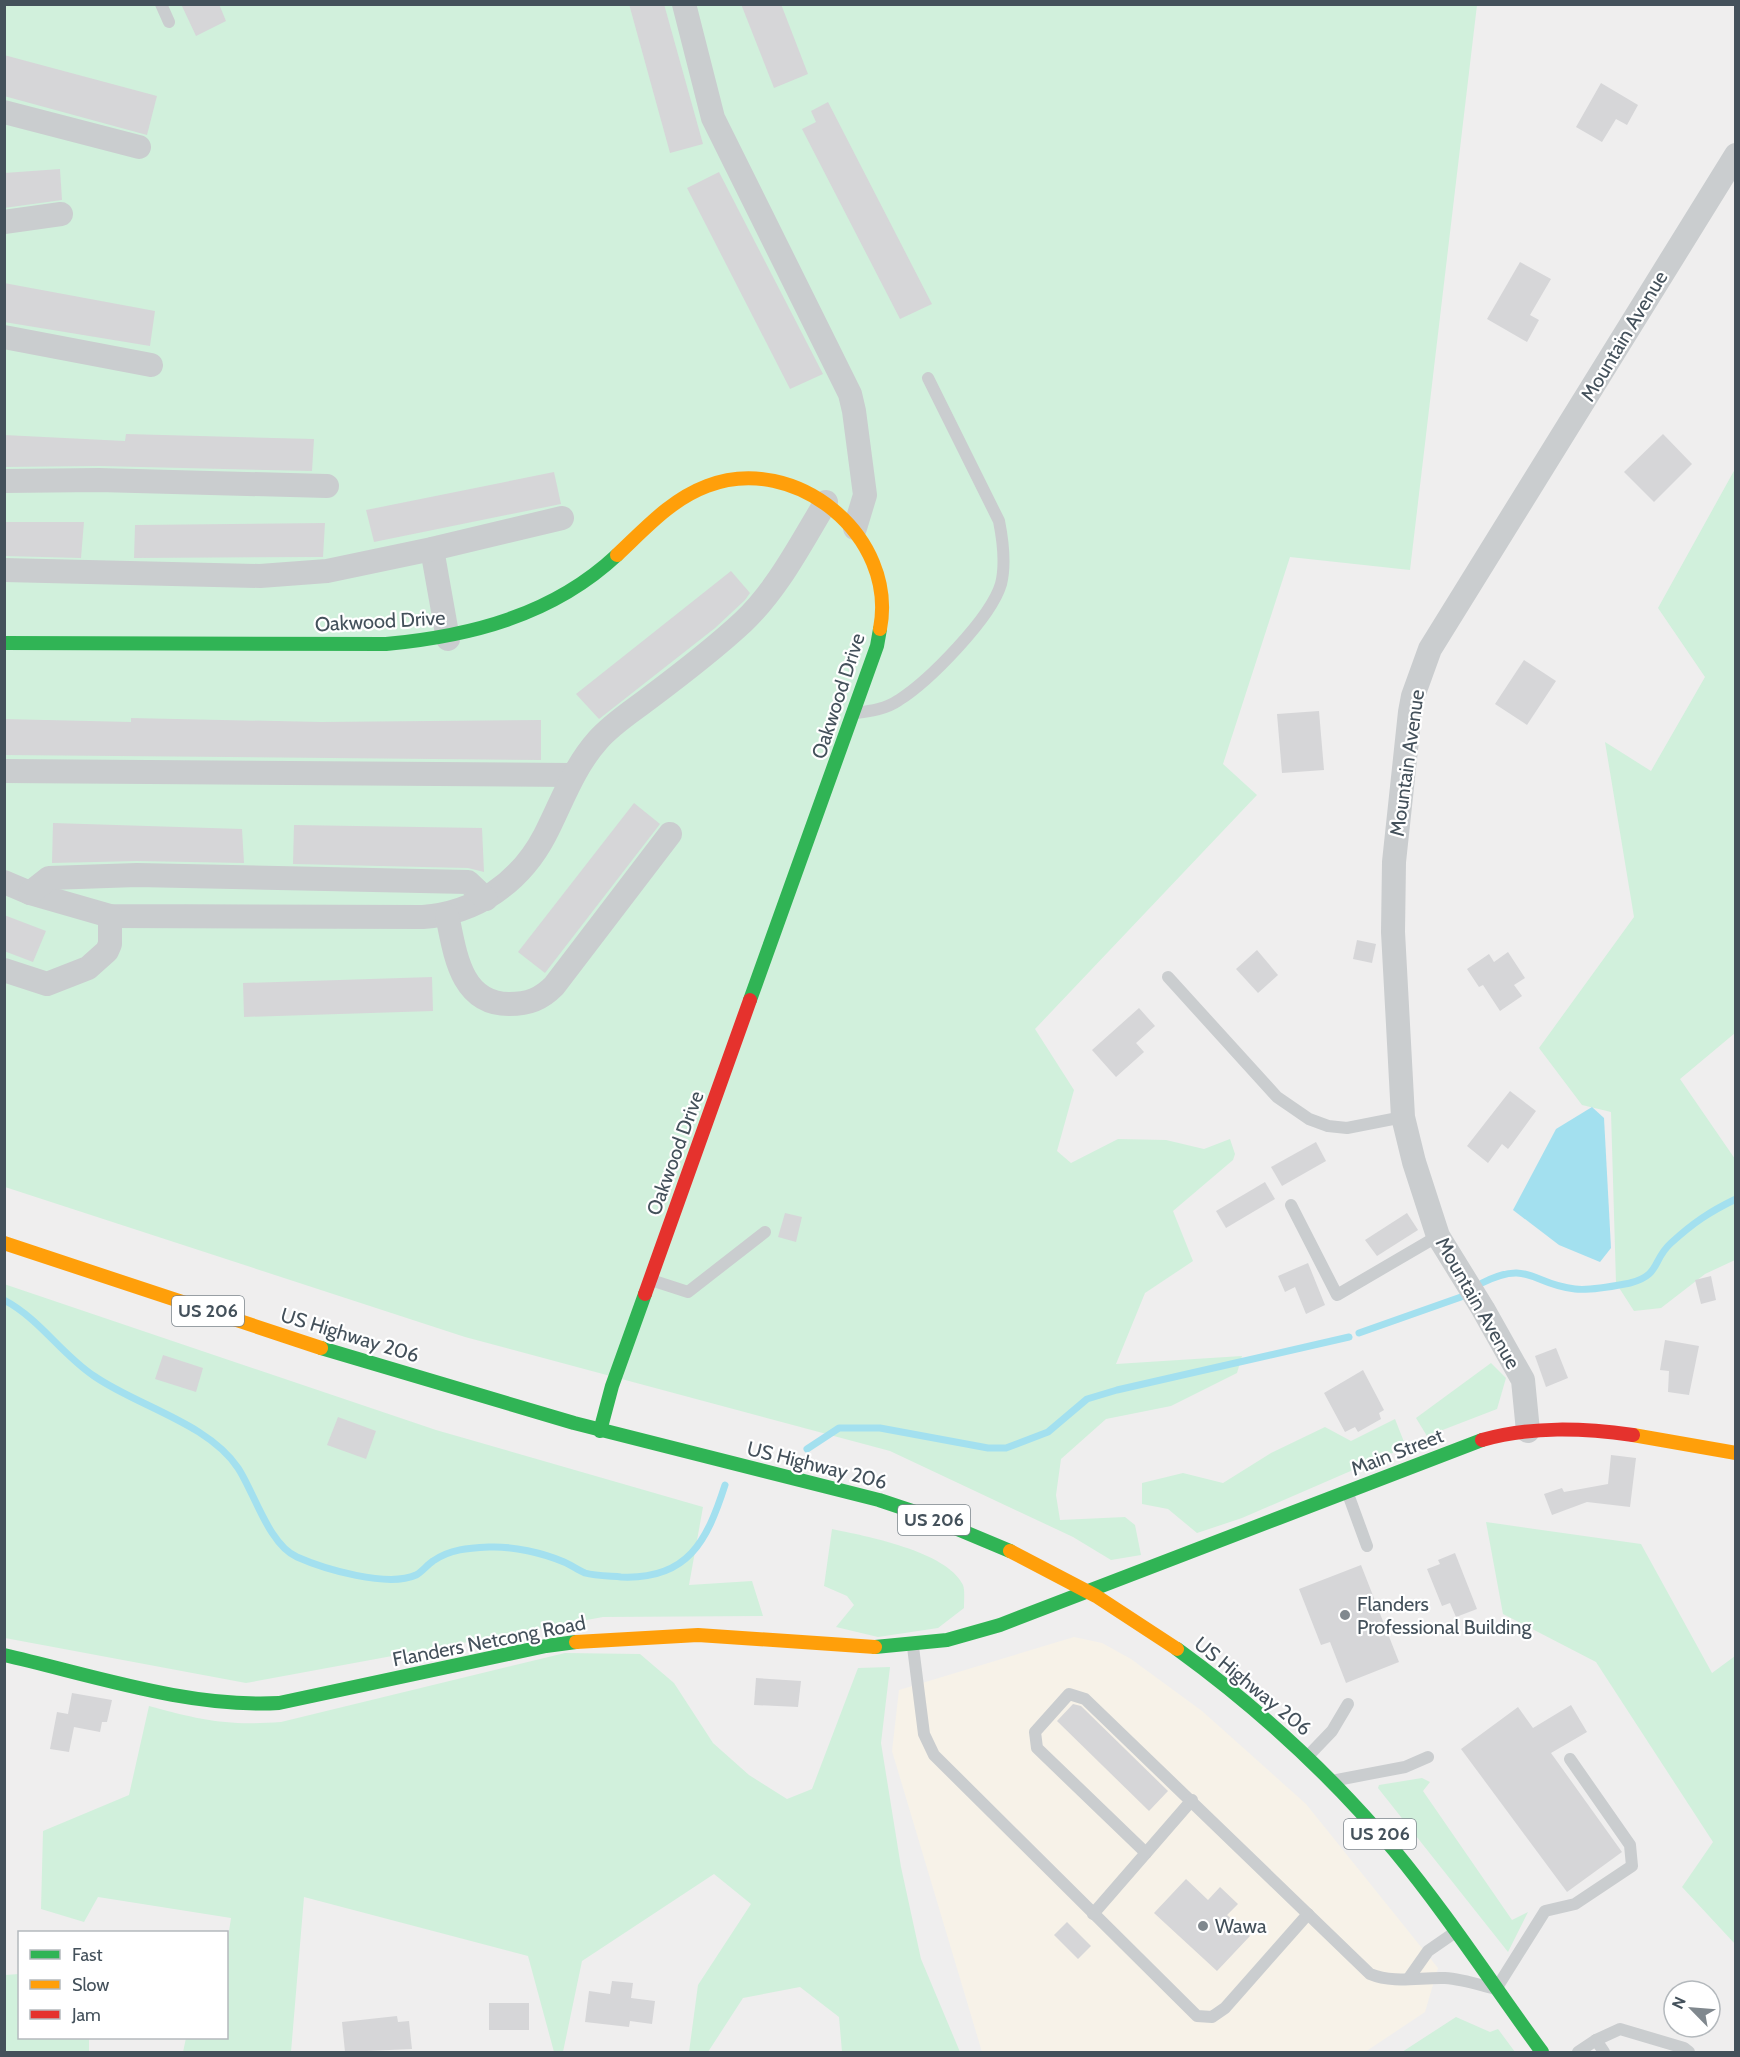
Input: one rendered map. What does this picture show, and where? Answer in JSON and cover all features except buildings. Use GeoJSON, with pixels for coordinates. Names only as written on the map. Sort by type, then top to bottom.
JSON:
{"type":"FeatureCollection","features":[{"type":"Feature","properties":{"kind":"main road","name":"Oakwood Drive"},"geometry":{"type":"LineString","coordinates":[[4,643],[375,644],[448,639],[497,626],[559,597],[604,567],[666,510],[686,495],[729,479],[768,478],[791,484],[826,502],[855,528],[875,567],[883,602],[877,646],[855,713],[612,1386],[600,1431]]}},
{"type":"Feature","properties":{"kind":"main road","name":"US Highway 206"},"geometry":{"type":"LineString","coordinates":[[4,1243],[245,1323],[505,1404],[600,1431],[835,1487],[910,1511],[998,1546],[1087,1593],[1181,1652],[1258,1712],[1308,1756],[1395,1851],[1457,1932],[1542,2052]]}},
{"type":"Feature","properties":{"kind":"main road","name":"Main Street"},"geometry":{"type":"LineString","coordinates":[[1087,1593],[1466,1446],[1528,1431],[1604,1432],[1736,1453]]}},
{"type":"Feature","properties":{"kind":"main road","name":"Flanders Netcong Road"},"geometry":{"type":"LineString","coordinates":[[4,1655],[190,1698],[252,1706],[279,1703],[546,1646],[582,1641],[704,1636],[832,1646],[912,1645],[971,1635],[1087,1593]]}},
{"type":"Feature","properties":{"kind":"street"},"geometry":{"type":"LineString","coordinates":[[684,4],[713,118],[849,394],[854,411],[865,495],[855,528]]}},
{"type":"Feature","properties":{"kind":"street"},"geometry":{"type":"LineString","coordinates":[[4,112],[139,147]]}},
{"type":"Feature","properties":{"kind":"street","name":"Mountain Avenue"},"geometry":{"type":"LineString","coordinates":[[1528,1431],[1527,1399],[1515,1363],[1438,1236],[1414,1162],[1404,1117],[1393,932],[1394,862],[1402,768],[1415,688],[1430,649],[1736,155]]}},
{"type":"Feature","properties":{"kind":"street"},"geometry":{"type":"LineString","coordinates":[[4,222],[61,214]]}},
{"type":"Feature","properties":{"kind":"street"},"geometry":{"type":"LineString","coordinates":[[4,337],[151,365]]}},
{"type":"Feature","properties":{"kind":"street"},"geometry":{"type":"LineString","coordinates":[[4,482],[99,480],[327,486]]}},
{"type":"Feature","properties":{"kind":"street"},"geometry":{"type":"LineString","coordinates":[[4,882],[30,893],[110,916],[447,915],[466,910],[510,882],[531,858],[545,836],[572,775],[600,737],[744,621],[767,596],[826,502]]}},
{"type":"Feature","properties":{"kind":"street"},"geometry":{"type":"LineString","coordinates":[[4,570],[260,576],[327,571],[562,518]]}},
{"type":"Feature","properties":{"kind":"street"},"geometry":{"type":"LineString","coordinates":[[432,549],[448,639]]}},
{"type":"Feature","properties":{"kind":"street"},"geometry":{"type":"LineString","coordinates":[[4,771],[572,775]]}},
{"type":"Feature","properties":{"kind":"street"},"geometry":{"type":"LineString","coordinates":[[447,915],[457,963],[465,980],[475,993],[505,1004],[534,1001],[543,997],[554,986],[670,834]]}},
{"type":"Feature","properties":{"kind":"street"},"geometry":{"type":"LineString","coordinates":[[30,893],[49,878],[137,875],[468,882],[486,899]]}},
{"type":"Feature","properties":{"kind":"street"},"geometry":{"type":"LineString","coordinates":[[4,970],[47,984],[88,968],[107,951],[110,944],[110,916]]}},
{"type":"Feature","properties":{"kind":"lane"},"geometry":{"type":"LineString","coordinates":[[161,4],[170,22]]}},
{"type":"Feature","properties":{"kind":"lane"},"geometry":{"type":"LineString","coordinates":[[855,713],[876,711],[892,704],[919,683],[974,631],[994,600],[1001,584],[1004,542],[999,521],[928,378]]}},
{"type":"Feature","properties":{"kind":"lane"},"geometry":{"type":"LineString","coordinates":[[1168,977],[1277,1097],[1309,1119],[1328,1126],[1347,1128],[1404,1117]]}},
{"type":"Feature","properties":{"kind":"lane"},"geometry":{"type":"LineString","coordinates":[[1291,1205],[1337,1295],[1438,1236]]}},
{"type":"Feature","properties":{"kind":"lane"},"geometry":{"type":"LineString","coordinates":[[650,1280],[688,1292],[765,1232]]}},
{"type":"Feature","properties":{"kind":"lane"},"geometry":{"type":"LineString","coordinates":[[1348,1492],[1368,1546]]}},
{"type":"Feature","properties":{"kind":"lane"},"geometry":{"type":"LineString","coordinates":[[912,1645],[924,1734],[934,1755],[1190,2010],[1204,2018],[1212,2017],[1225,2008],[1308,1914]]}},
{"type":"Feature","properties":{"kind":"lane"},"geometry":{"type":"LineString","coordinates":[[1146,1853],[1037,1748],[1035,1732],[1069,1694],[1085,1699],[1370,1974],[1393,1980],[1449,1978],[1496,1989],[1544,1917],[1545,1911],[1575,1904],[1632,1866],[1630,1845],[1570,1759]]}},
{"type":"Feature","properties":{"kind":"lane"},"geometry":{"type":"LineString","coordinates":[[1308,1756],[1332,1731],[1348,1704]]}},
{"type":"Feature","properties":{"kind":"lane"},"geometry":{"type":"LineString","coordinates":[[1332,1781],[1406,1767],[1428,1757]]}},
{"type":"Feature","properties":{"kind":"lane"},"geometry":{"type":"LineString","coordinates":[[1093,1914],[1192,1800]]}},
{"type":"Feature","properties":{"kind":"lane"},"geometry":{"type":"LineString","coordinates":[[1409,1978],[1428,1951],[1457,1932]]}},
{"type":"Feature","properties":{"kind":"lane"},"geometry":{"type":"LineString","coordinates":[[1578,2052],[1615,2030],[1623,2030],[1684,2048],[1689,2052]]}},
{"type":"Feature","properties":{"kind":"lane"},"geometry":{"type":"LineString","coordinates":[[1596,2040],[1604,2052]]}},
{"type":"Feature","properties":{"kind":"shaded area"},"geometry":{"type":"Polygon","coordinates":[[[1074,1637],[1102,1643],[1131,1659],[1202,1711],[1306,1804],[1438,1968],[1425,2012],[1365,2052],[982,2052],[892,1751],[899,1690],[1074,1637]]]}},
{"type":"Feature","properties":{"kind":"green space"},"geometry":{"type":"Polygon","coordinates":[[[5,5],[1477,5],[1410,570],[1290,557],[1223,764],[1257,795],[1035,1029],[1074,1090],[1057,1151],[1071,1163],[1118,1139],[1166,1140],[1204,1149],[1230,1139],[1235,1154],[1233,1160],[1173,1211],[1193,1261],[1145,1293],[1116,1364],[1242,1356],[1237,1373],[1171,1406],[1106,1419],[1061,1459],[1056,1495],[1060,1520],[1125,1517],[1135,1525],[1141,1555],[1111,1560],[1073,1537],[890,1451],[465,1337],[5,1187],[5,5]]]}},
{"type":"Feature","properties":{"kind":"green space"},"geometry":{"type":"Polygon","coordinates":[[[1735,469],[1735,1033],[1680,1079],[1735,1159],[1735,1260],[1705,1274],[1661,1308],[1634,1311],[1616,1283],[1611,1112],[1582,1105],[1539,1048],[1634,917],[1605,742],[1651,771],[1705,677],[1658,608],[1735,469]]]}},
{"type":"Feature","properties":{"kind":"green space"},"geometry":{"type":"Polygon","coordinates":[[[4,1284],[436,1430],[703,1507],[689,1585],[752,1581],[763,1616],[603,1617],[246,1683],[5,1638],[4,1284]]]}},
{"type":"Feature","properties":{"kind":"green space"},"geometry":{"type":"Polygon","coordinates":[[[1491,1363],[1506,1378],[1497,1409],[1427,1436],[1416,1418],[1491,1363]]]}},
{"type":"Feature","properties":{"kind":"green space"},"geometry":{"type":"Polygon","coordinates":[[[1395,1419],[1406,1447],[1242,1518],[1197,1533],[1168,1509],[1142,1504],[1142,1483],[1183,1473],[1223,1483],[1271,1453],[1325,1427],[1351,1441],[1395,1419]]]}},
{"type":"Feature","properties":{"kind":"green space"},"geometry":{"type":"Polygon","coordinates":[[[1486,1522],[1641,1544],[1712,1673],[1735,1656],[1735,1944],[1682,1887],[1713,1842],[1596,1662],[1503,1614],[1486,1522]]]}},
{"type":"Feature","properties":{"kind":"green space"},"geometry":{"type":"Polygon","coordinates":[[[832,1529],[904,1547],[940,1563],[954,1573],[963,1585],[964,1608],[938,1628],[878,1637],[836,1627],[854,1605],[847,1596],[824,1586],[832,1529]]]}},
{"type":"Feature","properties":{"kind":"green space"},"geometry":{"type":"Polygon","coordinates":[[[565,1653],[640,1654],[674,1683],[713,1743],[749,1775],[787,1799],[812,1789],[858,1668],[890,1667],[881,1743],[901,1867],[921,1959],[960,2052],[842,2052],[839,2017],[800,1987],[743,1998],[708,2052],[689,2052],[698,1985],[751,1904],[714,1874],[582,1961],[563,2052],[554,2052],[528,1956],[304,1897],[291,2052],[183,2052],[186,2039],[228,2039],[228,1938],[231,1918],[98,1897],[84,1922],[41,1909],[43,1831],[129,1795],[149,1706],[214,1721],[281,1722],[565,1653]]]}},
{"type":"Feature","properties":{"kind":"green space"},"geometry":{"type":"Polygon","coordinates":[[[1422,1778],[1430,1782],[1423,1791],[1512,1920],[1528,1912],[1508,1952],[1378,1788],[1379,1785],[1422,1778]]]}},
{"type":"Feature","properties":{"kind":"green space"},"geometry":{"type":"Polygon","coordinates":[[[18,1974],[18,2039],[89,2039],[89,2052],[5,2052],[5,1975],[18,1974]]]}},
{"type":"Feature","properties":{"kind":"green space"},"geometry":{"type":"Polygon","coordinates":[[[1456,2017],[1490,2032],[1498,2029],[1515,2052],[1402,2052],[1456,2017]]]}},
{"type":"Feature","properties":{"kind":"water"},"geometry":{"type":"Polygon","coordinates":[[[1592,1107],[1604,1118],[1611,1248],[1600,1262],[1559,1245],[1513,1210],[1556,1129],[1592,1107]]]}},
{"type":"Feature","properties":{"kind":"waterway"},"geometry":{"type":"LineString","coordinates":[[1482,1283],[1510,1273],[1521,1273],[1561,1287],[1575,1289],[1595,1289],[1640,1280],[1652,1271],[1671,1243],[1709,1213],[1736,1199]]}},
{"type":"Feature","properties":{"kind":"waterway"},"geometry":{"type":"LineString","coordinates":[[1359,1333],[1461,1297]]}},
{"type":"Feature","properties":{"kind":"waterway"},"geometry":{"type":"LineString","coordinates":[[4,1300],[29,1317],[71,1358],[94,1376],[111,1387],[171,1416],[209,1439],[225,1452],[238,1468],[270,1530],[287,1551],[309,1562],[339,1571],[373,1578],[404,1578],[416,1575],[439,1557],[453,1552],[498,1547],[547,1556],[589,1574],[621,1577],[663,1572],[679,1564],[702,1540],[725,1485]]}},
{"type":"Feature","properties":{"kind":"waterway"},"geometry":{"type":"LineString","coordinates":[[807,1449],[839,1428],[880,1428],[988,1448],[1006,1448],[1048,1432],[1087,1399],[1117,1390],[1349,1337]]}},
{"type":"Feature","properties":{"kind":"traffic: fast"},"geometry":{"type":"LineString","coordinates":[[4,643],[386,644],[418,640],[480,628],[538,607],[592,576],[617,555]]}},
{"type":"Feature","properties":{"kind":"traffic: fast"},"geometry":{"type":"LineString","coordinates":[[750,1000],[877,646],[880,629]]}},
{"type":"Feature","properties":{"kind":"traffic: fast"},"geometry":{"type":"LineString","coordinates":[[600,1431],[612,1386],[645,1294]]}},
{"type":"Feature","properties":{"kind":"traffic: fast"},"geometry":{"type":"LineString","coordinates":[[321,1348],[574,1423],[879,1500],[924,1515],[1010,1551]]}},
{"type":"Feature","properties":{"kind":"traffic: fast"},"geometry":{"type":"LineString","coordinates":[[875,1647],[947,1640],[1000,1625],[1482,1440]]}},
{"type":"Feature","properties":{"kind":"traffic: fast"},"geometry":{"type":"LineString","coordinates":[[4,1655],[175,1695],[245,1703],[279,1703],[546,1646],[576,1642]]}},
{"type":"Feature","properties":{"kind":"traffic: fast"},"geometry":{"type":"LineString","coordinates":[[1177,1649],[1264,1718],[1318,1768],[1370,1822],[1433,1899],[1542,2052]]}},
{"type":"Feature","properties":{"kind":"traffic: slow"},"geometry":{"type":"LineString","coordinates":[[617,555],[659,516],[694,492],[707,486],[740,479],[774,481],[805,492],[833,510],[856,534],[873,563],[881,595],[880,629]]}},
{"type":"Feature","properties":{"kind":"traffic: slow"},"geometry":{"type":"LineString","coordinates":[[4,1243],[321,1348]]}},
{"type":"Feature","properties":{"kind":"traffic: slow"},"geometry":{"type":"LineString","coordinates":[[1633,1435],[1736,1453]]}},
{"type":"Feature","properties":{"kind":"traffic: slow"},"geometry":{"type":"LineString","coordinates":[[1010,1551],[1096,1596],[1177,1649]]}},
{"type":"Feature","properties":{"kind":"traffic: slow"},"geometry":{"type":"LineString","coordinates":[[576,1642],[698,1635],[875,1647]]}},
{"type":"Feature","properties":{"kind":"traffic: jam"},"geometry":{"type":"LineString","coordinates":[[645,1294],[750,1000]]}},
{"type":"Feature","properties":{"kind":"traffic: jam"},"geometry":{"type":"LineString","coordinates":[[1482,1440],[1538,1430],[1595,1431],[1633,1435]]}},
{"type":"Feature","properties":{"kind":"place","name":"Flanders Professional Building"},"geometry":{"type":"Point","coordinates":[1345,1615]}},
{"type":"Feature","properties":{"kind":"place","name":"Wawa"},"geometry":{"type":"Point","coordinates":[1203,1926]}}]}
